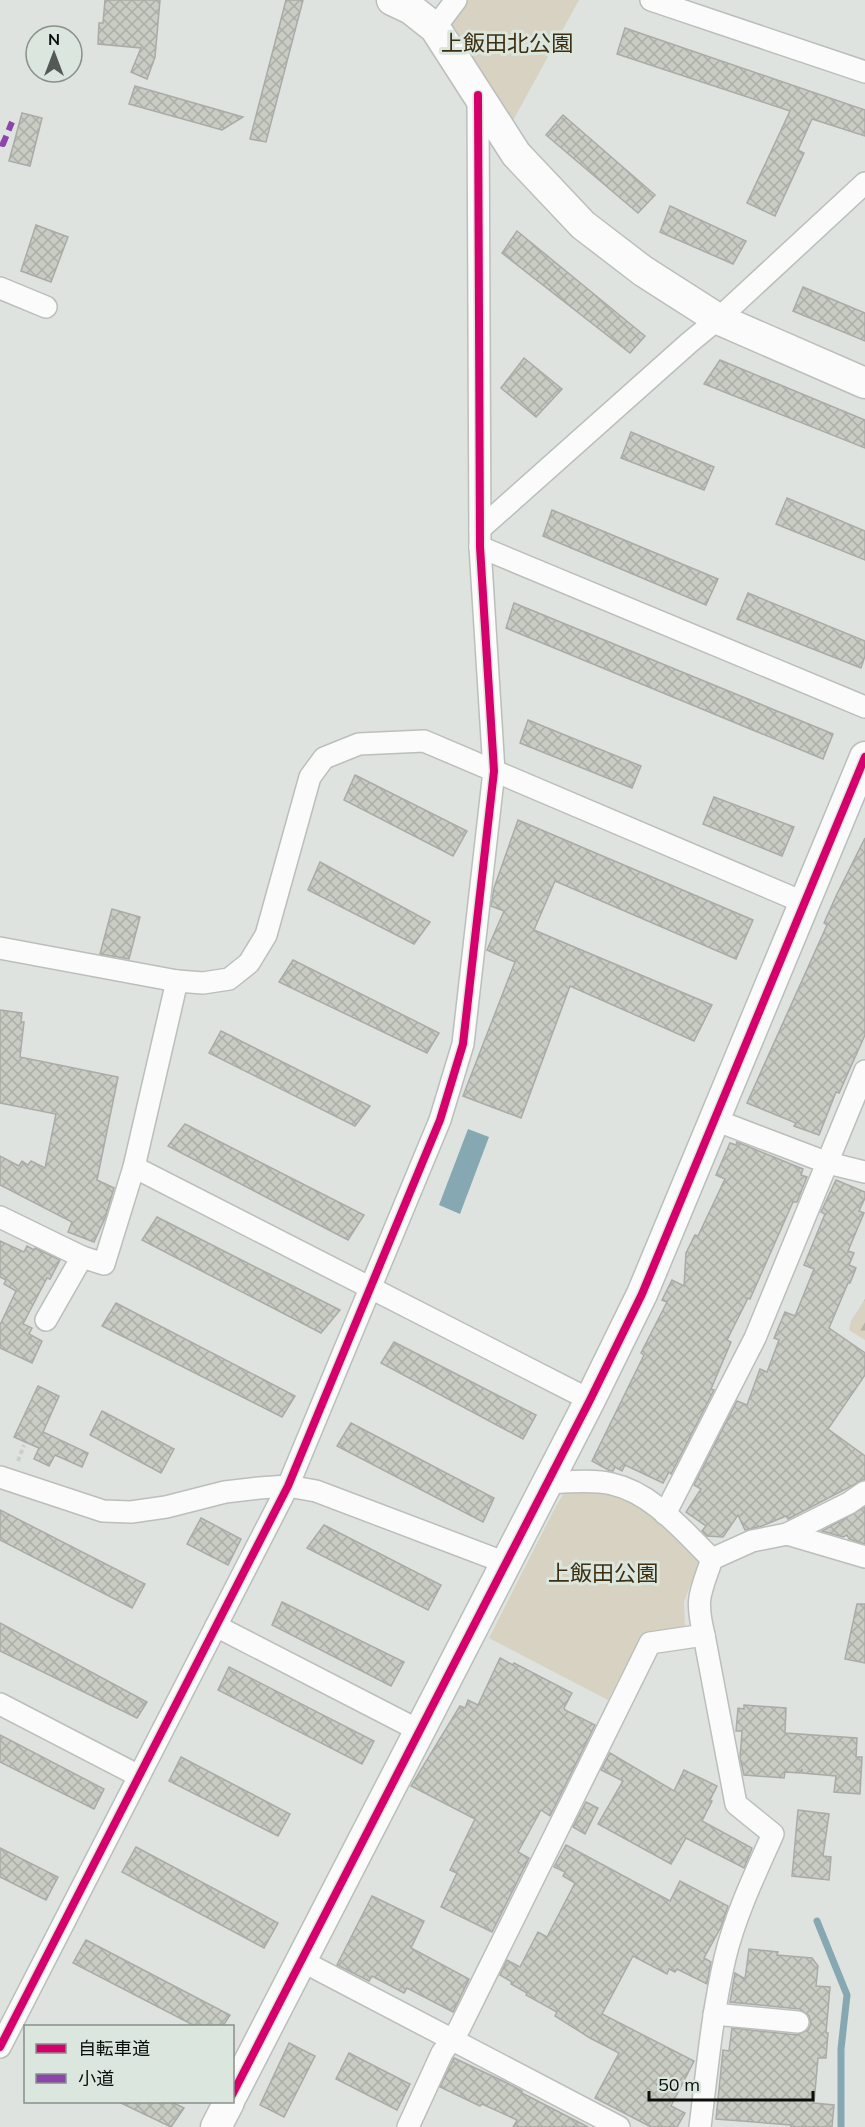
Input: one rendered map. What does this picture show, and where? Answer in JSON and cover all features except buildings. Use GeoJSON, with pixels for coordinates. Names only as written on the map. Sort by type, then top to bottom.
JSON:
{"type":"FeatureCollection","features":[{"type":"Feature","properties":{"kind":"street"},"geometry":{"type":"LineString","coordinates":[[392,0],[411,9],[435,28],[516,154],[583,225],[643,271],[718,319],[865,383]]}},
{"type":"Feature","properties":{"kind":"street"},"geometry":{"type":"LineString","coordinates":[[435,28],[456,0]]}},
{"type":"Feature","properties":{"kind":"street"},"geometry":{"type":"LineString","coordinates":[[651,0],[865,72]]}},
{"type":"Feature","properties":{"kind":"street"},"geometry":{"type":"LineString","coordinates":[[0,2047],[288,1486],[440,1120],[463,1044],[494,771],[480,538],[478,95]]}},
{"type":"Feature","properties":{"kind":"street"},"geometry":{"type":"LineString","coordinates":[[480,538],[865,183]]}},
{"type":"Feature","properties":{"kind":"street"},"geometry":{"type":"LineString","coordinates":[[0,288],[46,307]]}},
{"type":"Feature","properties":{"kind":"street"},"geometry":{"type":"LineString","coordinates":[[480,538],[865,707]]}},
{"type":"Feature","properties":{"kind":"street"},"geometry":{"type":"LineString","coordinates":[[0,948],[177,981],[203,983],[229,979],[249,963],[266,935],[310,777],[324,758],[359,744],[424,741],[805,903]]}},
{"type":"Feature","properties":{"kind":"street"},"geometry":{"type":"LineString","coordinates":[[234,2091],[590,1400],[642,1294],[865,757]]}},
{"type":"Feature","properties":{"kind":"street"},"geometry":{"type":"LineString","coordinates":[[0,1217],[82,1257],[104,1263],[134,1167],[177,981]]}},
{"type":"Feature","properties":{"kind":"street"},"geometry":{"type":"LineString","coordinates":[[665,1514],[755,1338],[865,1071]]}},
{"type":"Feature","properties":{"kind":"street"},"geometry":{"type":"LineString","coordinates":[[715,1120],[828,1163],[865,1172]]}},
{"type":"Feature","properties":{"kind":"street"},"geometry":{"type":"LineString","coordinates":[[134,1167],[590,1400]]}},
{"type":"Feature","properties":{"kind":"street"},"geometry":{"type":"LineString","coordinates":[[46,1320],[82,1257]]}},
{"type":"Feature","properties":{"kind":"street"},"geometry":{"type":"LineString","coordinates":[[0,1477],[103,1511],[131,1512],[225,1492],[288,1486],[315,1491],[506,1563]]}},
{"type":"Feature","properties":{"kind":"street"},"geometry":{"type":"LineString","coordinates":[[547,1483],[612,1483],[636,1493],[665,1514],[712,1559]]}},
{"type":"Feature","properties":{"kind":"street"},"geometry":{"type":"LineString","coordinates":[[700,2127],[714,2014],[725,1957],[735,1925],[773,1834],[736,1804],[698,1598],[712,1559],[752,1541],[787,1534],[849,1503],[865,1492]]}},
{"type":"Feature","properties":{"kind":"street"},"geometry":{"type":"LineString","coordinates":[[787,1534],[865,1557]]}},
{"type":"Feature","properties":{"kind":"street"},"geometry":{"type":"LineString","coordinates":[[216,1626],[420,1731]]}},
{"type":"Feature","properties":{"kind":"street"},"geometry":{"type":"LineString","coordinates":[[408,2127],[650,1643],[704,1635]]}},
{"type":"Feature","properties":{"kind":"street"},"geometry":{"type":"LineString","coordinates":[[0,1704],[140,1776]]}},
{"type":"Feature","properties":{"kind":"street"},"geometry":{"type":"LineString","coordinates":[[302,1961],[620,2127]]}},
{"type":"Feature","properties":{"kind":"street"},"geometry":{"type":"LineString","coordinates":[[714,2014],[798,2022]]}},
{"type":"Feature","properties":{"kind":"street"},"geometry":{"type":"LineString","coordinates":[[216,2127],[228,2103]]}},
{"type":"Feature","properties":{"kind":"path"},"geometry":{"type":"LineString","coordinates":[[34,1422],[39,1412]]}},
{"type":"Feature","properties":{"kind":"green space","name":"上飯田北公園"},"geometry":{"type":"Polygon","coordinates":[[[467,0],[579,0],[510,126],[445,28],[467,0]]]}},
{"type":"Feature","properties":{"kind":"green space"},"geometry":{"type":"Polygon","coordinates":[[[865,1299],[865,1340],[849,1330],[851,1321],[865,1299]]]}},
{"type":"Feature","properties":{"kind":"green space","name":"上飯田公園"},"geometry":{"type":"Polygon","coordinates":[[[567,1488],[605,1491],[630,1501],[656,1519],[700,1559],[684,1602],[685,1628],[641,1635],[608,1700],[489,1638],[567,1488]]]}},
{"type":"Feature","properties":{"kind":"water"},"geometry":{"type":"Polygon","coordinates":[[[468,1129],[489,1137],[460,1214],[439,1205],[468,1129]]]}},
{"type":"Feature","properties":{"kind":"waterway"},"geometry":{"type":"LineString","coordinates":[[817,1921],[847,1995],[841,2049],[841,2127]]}},
{"type":"Feature","properties":{"kind":"marked path"},"geometry":{"type":"LineString","coordinates":[[0,143],[3,144],[12,122]]}},
{"type":"Feature","properties":{"kind":"cycle path"},"geometry":{"type":"LineString","coordinates":[[0,2047],[288,1486],[440,1120],[463,1044],[494,771],[480,547],[478,95]]}},
{"type":"Feature","properties":{"kind":"cycle path"},"geometry":{"type":"LineString","coordinates":[[234,2091],[590,1400],[642,1294],[865,757]]}}]}
